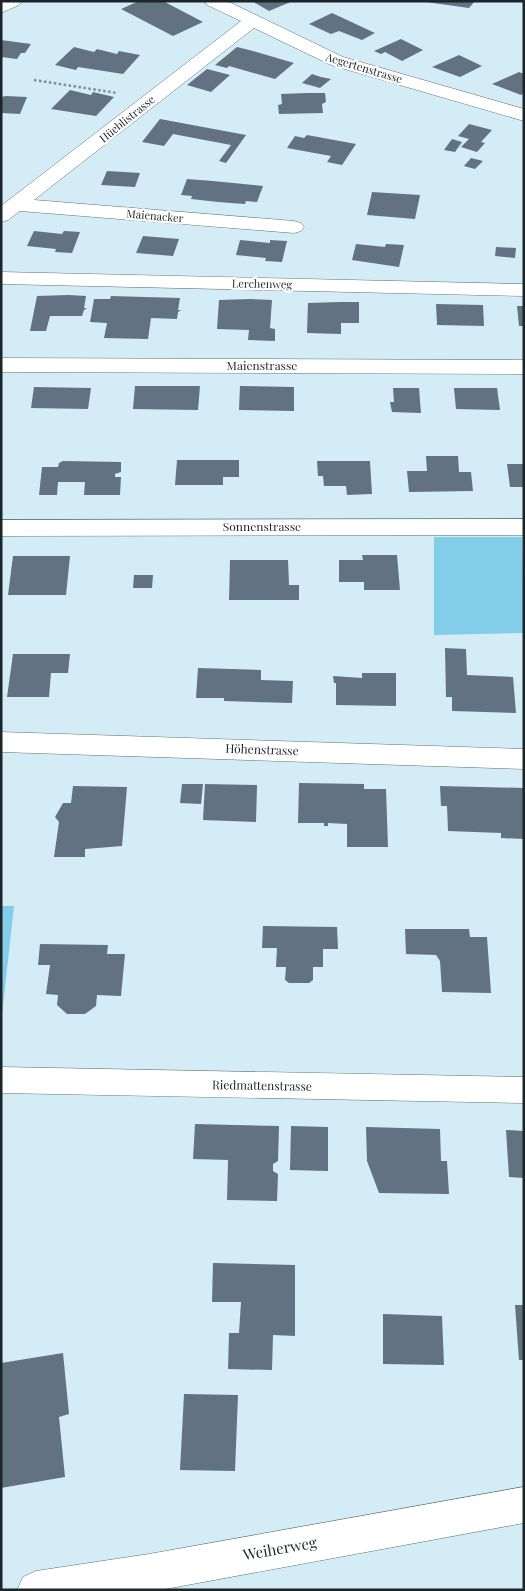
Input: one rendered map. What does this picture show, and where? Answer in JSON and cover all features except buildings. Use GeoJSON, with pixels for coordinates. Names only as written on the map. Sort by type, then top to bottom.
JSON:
{"type":"FeatureCollection","features":[{"type":"Feature","properties":{"kind":"street"},"geometry":{"type":"LineString","coordinates":[[1,8],[13,1]]}},
{"type":"Feature","properties":{"kind":"street","name":"Aegertenstrasse"},"geometry":{"type":"LineString","coordinates":[[213,1],[337,61],[524,114]]}},
{"type":"Feature","properties":{"kind":"street","name":"Hüeblistrasse"},"geometry":{"type":"LineString","coordinates":[[8,211],[81,157],[150,100],[252,21]]}},
{"type":"Feature","properties":{"kind":"street","name":"Maienacker"},"geometry":{"type":"LineString","coordinates":[[8,211],[294,227]]}},
{"type":"Feature","properties":{"kind":"street","name":"Lerchenweg"},"geometry":{"type":"LineString","coordinates":[[1,278],[524,290]]}},
{"type":"Feature","properties":{"kind":"street","name":"Maienstrasse"},"geometry":{"type":"LineString","coordinates":[[1,365],[524,367]]}},
{"type":"Feature","properties":{"kind":"street","name":"Sonnenstrasse"},"geometry":{"type":"LineString","coordinates":[[1,528],[524,526]]}},
{"type":"Feature","properties":{"kind":"street","name":"Höhenstrasse"},"geometry":{"type":"LineString","coordinates":[[1,742],[524,759]]}},
{"type":"Feature","properties":{"kind":"street","name":"Riedmattenstrasse"},"geometry":{"type":"LineString","coordinates":[[1,1080],[524,1090]]}},
{"type":"Feature","properties":{"kind":"street","name":"Weiherweg"},"geometry":{"type":"LineString","coordinates":[[36,1590],[149,1573],[524,1505]]}},
{"type":"Feature","properties":{"kind":"path"},"geometry":{"type":"LineString","coordinates":[[34,80],[64,86],[91,88],[150,100]]}},
{"type":"Feature","properties":{"kind":"shaded area"},"geometry":{"type":"Polygon","coordinates":[[[434,537],[522,537],[524,633],[434,635],[434,537]]]}},
{"type":"Feature","properties":{"kind":"shaded area"},"geometry":{"type":"Polygon","coordinates":[[[1,906],[14,906],[1,1023],[1,906]]]}}]}
